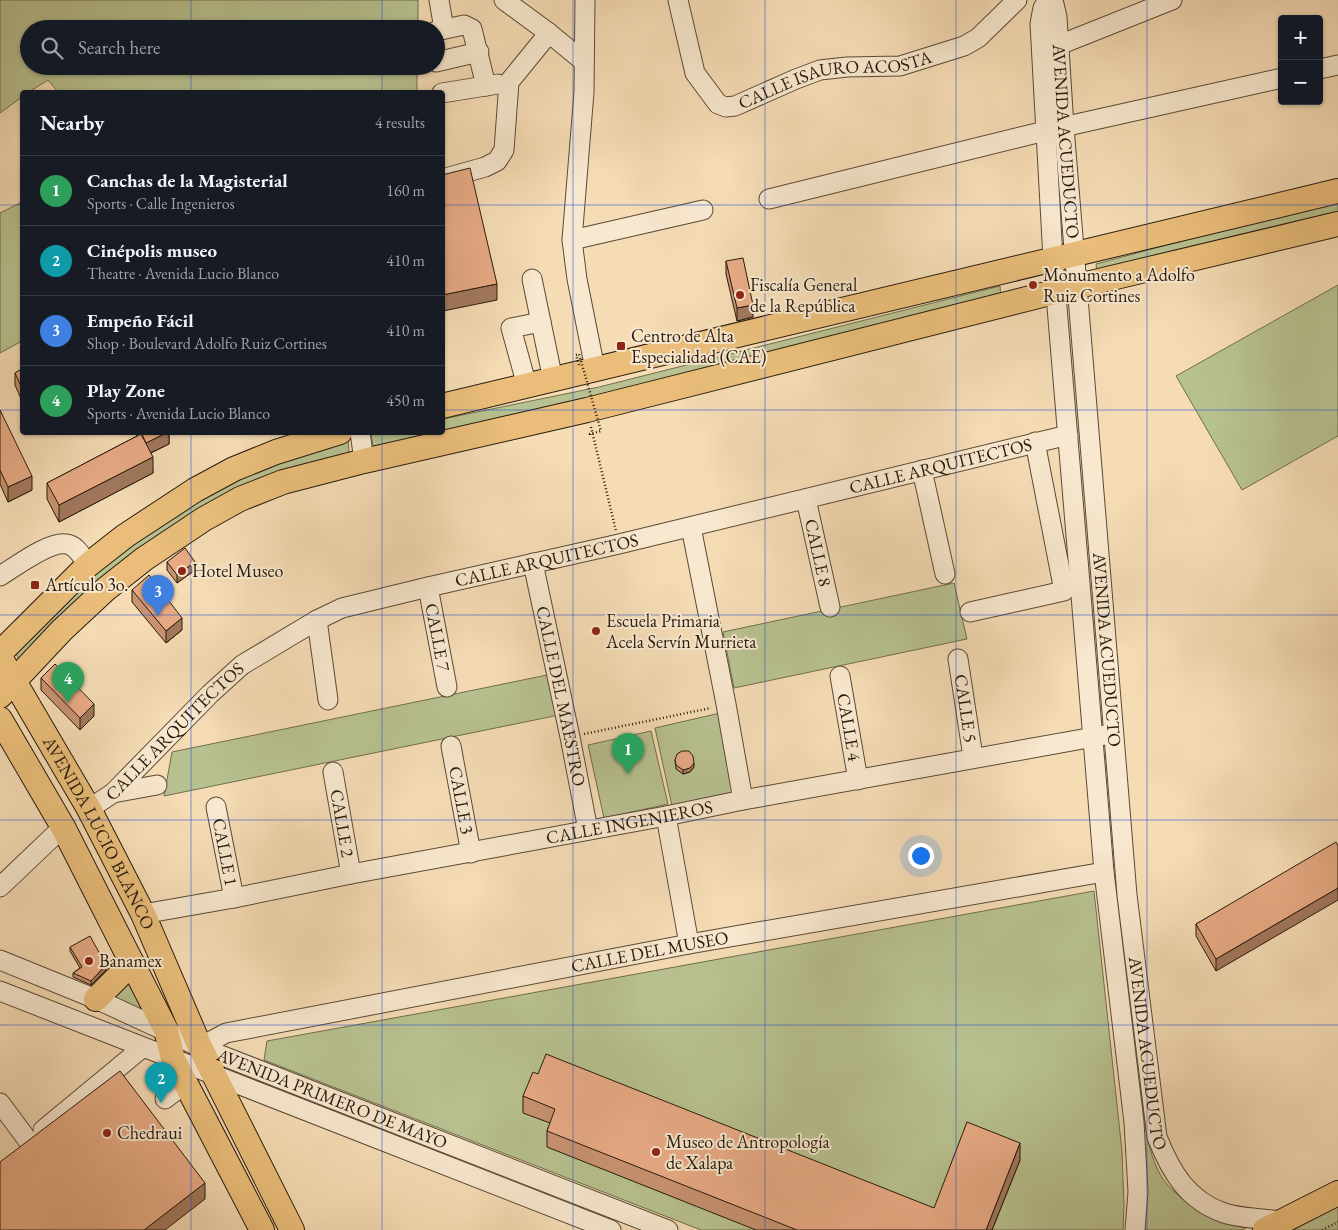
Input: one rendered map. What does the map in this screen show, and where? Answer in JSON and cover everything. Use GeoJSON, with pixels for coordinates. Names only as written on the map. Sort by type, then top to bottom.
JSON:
{"type":"FeatureCollection","features":[{"type":"Feature","properties":{"kind":"main road"},"geometry":{"type":"LineString","coordinates":[[445,405],[553,380],[587,367],[1065,257],[1338,191]]}},
{"type":"Feature","properties":{"kind":"main road"},"geometry":{"type":"LineString","coordinates":[[7,689],[62,630],[106,589],[144,560],[204,519],[240,499],[283,482],[364,461],[587,410],[1067,289],[1338,224]]}},
{"type":"Feature","properties":{"kind":"main road"},"geometry":{"type":"LineString","coordinates":[[0,653],[88,565],[141,525],[195,490],[226,473],[276,452],[330,435]]}},
{"type":"Feature","properties":{"kind":"main road","name":"AVENIDA LUCIO BLANCO"},"geometry":{"type":"LineString","coordinates":[[0,657],[7,689],[89,809],[143,914],[212,1074],[292,1230]]}},
{"type":"Feature","properties":{"kind":"main road","name":"AVENIDA LUCIO BLANCO"},"geometry":{"type":"LineString","coordinates":[[0,719],[63,827],[166,1030],[173,1059],[262,1230]]}},
{"type":"Feature","properties":{"kind":"main road"},"geometry":{"type":"LineString","coordinates":[[96,999],[132,963]]}},
{"type":"Feature","properties":{"kind":"main road"},"geometry":{"type":"LineString","coordinates":[[1273,1225],[1337,1194]]}},
{"type":"Feature","properties":{"kind":"street"},"geometry":{"type":"LineString","coordinates":[[439,0],[440,20]]}},
{"type":"Feature","properties":{"kind":"street"},"geometry":{"type":"LineString","coordinates":[[504,0],[583,61]]}},
{"type":"Feature","properties":{"kind":"street"},"geometry":{"type":"LineString","coordinates":[[585,0],[584,92],[572,240],[587,367]]}},
{"type":"Feature","properties":{"kind":"street","name":"CALLE ISAURO ACOSTA"},"geometry":{"type":"LineString","coordinates":[[678,0],[695,73],[718,104],[736,106],[820,70],[847,67],[900,66],[964,46],[978,38],[1017,0]]}},
{"type":"Feature","properties":{"kind":"street","name":"AVENIDA ACUEDUCTO"},"geometry":{"type":"LineString","coordinates":[[1048,0],[1043,8],[1040,24],[1045,131],[1065,257]]}},
{"type":"Feature","properties":{"kind":"street","name":"AVENIDA ACUEDUCTO"},"geometry":{"type":"LineString","coordinates":[[1053,0],[1058,17],[1064,127],[1067,289],[1115,734],[1127,895],[1157,1137],[1167,1163],[1180,1183],[1200,1201],[1225,1213],[1273,1225]]}},
{"type":"Feature","properties":{"kind":"street"},"geometry":{"type":"LineString","coordinates":[[1041,52],[1172,0]]}},
{"type":"Feature","properties":{"kind":"street"},"geometry":{"type":"LineString","coordinates":[[445,29],[464,25],[472,30],[486,86]]}},
{"type":"Feature","properties":{"kind":"street"},"geometry":{"type":"LineString","coordinates":[[445,178],[485,166],[497,160],[504,150],[509,82],[549,33]]}},
{"type":"Feature","properties":{"kind":"street"},"geometry":{"type":"LineString","coordinates":[[445,60],[478,52]]}},
{"type":"Feature","properties":{"kind":"street"},"geometry":{"type":"LineString","coordinates":[[1323,69],[1338,65]]}},
{"type":"Feature","properties":{"kind":"street"},"geometry":{"type":"LineString","coordinates":[[769,200],[1045,131],[1278,79]]}},
{"type":"Feature","properties":{"kind":"street"},"geometry":{"type":"LineString","coordinates":[[445,93],[509,82]]}},
{"type":"Feature","properties":{"kind":"street"},"geometry":{"type":"LineString","coordinates":[[572,240],[703,210]]}},
{"type":"Feature","properties":{"kind":"street"},"geometry":{"type":"LineString","coordinates":[[532,279],[553,380]]}},
{"type":"Feature","properties":{"kind":"street","name":"AVENIDA ACUEDUCTO"},"geometry":{"type":"LineString","coordinates":[[1067,289],[1068,434],[1104,872],[1134,1122],[1138,1192],[1135,1230]]}},
{"type":"Feature","properties":{"kind":"street"},"geometry":{"type":"LineString","coordinates":[[527,386],[511,328],[541,322]]}},
{"type":"Feature","properties":{"kind":"street","name":"CALLE ARQUITECTOS"},"geometry":{"type":"LineString","coordinates":[[89,809],[113,793],[210,694],[242,665],[317,620],[342,608],[691,527],[1068,434]]}},
{"type":"Feature","properties":{"kind":"street"},"geometry":{"type":"LineString","coordinates":[[360,435],[364,461]]}},
{"type":"Feature","properties":{"kind":"street"},"geometry":{"type":"LineString","coordinates":[[970,612],[1064,591],[1035,442]]}},
{"type":"Feature","properties":{"kind":"street"},"geometry":{"type":"LineString","coordinates":[[922,470],[945,574]]}},
{"type":"Feature","properties":{"kind":"street","name":"CALLE 8"},"geometry":{"type":"LineString","coordinates":[[806,499],[830,607]]}},
{"type":"Feature","properties":{"kind":"street"},"geometry":{"type":"LineString","coordinates":[[691,527],[726,704],[742,800]]}},
{"type":"Feature","properties":{"kind":"street"},"geometry":{"type":"LineString","coordinates":[[0,576],[52,544],[67,544],[78,550],[88,565]]}},
{"type":"Feature","properties":{"kind":"street","name":"CALLE DEL MAESTRO"},"geometry":{"type":"LineString","coordinates":[[533,563],[588,830]]}},
{"type":"Feature","properties":{"kind":"street","name":"CALLE 7"},"geometry":{"type":"LineString","coordinates":[[428,587],[447,687]]}},
{"type":"Feature","properties":{"kind":"street"},"geometry":{"type":"LineString","coordinates":[[317,620],[328,700]]}},
{"type":"Feature","properties":{"kind":"street","name":"CALLE 5"},"geometry":{"type":"LineString","coordinates":[[958,659],[973,757]]}},
{"type":"Feature","properties":{"kind":"street","name":"CALLE 4"},"geometry":{"type":"LineString","coordinates":[[840,676],[858,780]]}},
{"type":"Feature","properties":{"kind":"street","name":"CALLE INGENIEROS"},"geometry":{"type":"LineString","coordinates":[[143,914],[973,757],[1115,734]]}},
{"type":"Feature","properties":{"kind":"street","name":"CALLE 3"},"geometry":{"type":"LineString","coordinates":[[451,746],[472,853]]}},
{"type":"Feature","properties":{"kind":"street","name":"CALLE 2"},"geometry":{"type":"LineString","coordinates":[[333,772],[352,874]]}},
{"type":"Feature","properties":{"kind":"street"},"geometry":{"type":"LineString","coordinates":[[113,793],[157,785]]}},
{"type":"Feature","properties":{"kind":"street","name":"CALLE 1"},"geometry":{"type":"LineString","coordinates":[[216,807],[234,898]]}},
{"type":"Feature","properties":{"kind":"street"},"geometry":{"type":"LineString","coordinates":[[666,816],[689,944]]}},
{"type":"Feature","properties":{"kind":"street"},"geometry":{"type":"LineString","coordinates":[[0,887],[63,827]]}},
{"type":"Feature","properties":{"kind":"street","name":"CALLE DEL MUSEO"},"geometry":{"type":"LineString","coordinates":[[200,1048],[226,1033],[689,944],[1104,872]]}},
{"type":"Feature","properties":{"kind":"street"},"geometry":{"type":"LineString","coordinates":[[1107,897],[1127,895]]}},
{"type":"Feature","properties":{"kind":"street","name":"AVENIDA PRIMERO DE MAYO"},"geometry":{"type":"LineString","coordinates":[[0,960],[96,999],[166,1030],[200,1048],[668,1230]]}},
{"type":"Feature","properties":{"kind":"street","name":"AVENIDA PRIMERO DE MAYO"},"geometry":{"type":"LineString","coordinates":[[0,991],[212,1074],[568,1222],[611,1230]]}},
{"type":"Feature","properties":{"kind":"street"},"geometry":{"type":"LineString","coordinates":[[1125,1044],[1146,1042]]}},
{"type":"Feature","properties":{"kind":"street"},"geometry":{"type":"LineString","coordinates":[[0,1103],[22,1148],[142,1048]]}},
{"type":"Feature","properties":{"kind":"street"},"geometry":{"type":"LineString","coordinates":[[165,1099],[186,1083]]}},
{"type":"Feature","properties":{"kind":"street"},"geometry":{"type":"LineString","coordinates":[[568,1222],[577,1195]]}},
{"type":"Feature","properties":{"kind":"path"},"geometry":{"type":"LineString","coordinates":[[587,367],[576,355],[579,354],[601,431],[590,434],[592,438]]}},
{"type":"Feature","properties":{"kind":"path"},"geometry":{"type":"LineString","coordinates":[[599,418],[589,420],[619,544]]}},
{"type":"Feature","properties":{"kind":"path"},"geometry":{"type":"LineString","coordinates":[[570,737],[726,704]]}},
{"type":"Feature","properties":{"kind":"path"},"geometry":{"type":"LineString","coordinates":[[1322,1230],[1338,1222]]}},
{"type":"Feature","properties":{"kind":"green space"},"geometry":{"type":"Polygon","coordinates":[[[0,0],[418,0],[418,20],[20,20],[20,75],[417,75],[417,90],[56,90],[48,80],[32,90],[20,90],[20,98],[0,113],[0,0]]]}},
{"type":"Feature","properties":{"kind":"green space"},"geometry":{"type":"Polygon","coordinates":[[[1338,199],[1338,218],[1098,281],[1096,264],[1338,199]]]}},
{"type":"Feature","properties":{"kind":"green space"},"geometry":{"type":"Polygon","coordinates":[[[20,203],[20,342],[0,353],[0,213],[20,203]]]}},
{"type":"Feature","properties":{"kind":"green space"},"geometry":{"type":"Polygon","coordinates":[[[1338,285],[1338,436],[1242,490],[1176,376],[1338,285]]]}},
{"type":"Feature","properties":{"kind":"green space"},"geometry":{"type":"Polygon","coordinates":[[[1000,286],[1001,300],[445,434],[445,419],[599,387],[1000,286]]]}},
{"type":"Feature","properties":{"kind":"green space"},"geometry":{"type":"Polygon","coordinates":[[[371,435],[440,435],[374,451],[371,435]]]}},
{"type":"Feature","properties":{"kind":"green space"},"geometry":{"type":"Polygon","coordinates":[[[348,440],[349,453],[203,511],[24,669],[16,654],[128,541],[271,461],[348,440]]]}},
{"type":"Feature","properties":{"kind":"green space"},"geometry":{"type":"Polygon","coordinates":[[[954,583],[967,639],[734,688],[723,632],[954,583]]]}},
{"type":"Feature","properties":{"kind":"green space"},"geometry":{"type":"Polygon","coordinates":[[[552,674],[559,715],[164,796],[172,752],[552,674]]]}},
{"type":"Feature","properties":{"kind":"green space"},"geometry":{"type":"Polygon","coordinates":[[[720,713],[735,793],[672,806],[655,728],[720,713]]]}},
{"type":"Feature","properties":{"kind":"green space"},"geometry":{"type":"Polygon","coordinates":[[[651,731],[668,804],[604,818],[588,745],[651,731]]]}},
{"type":"Feature","properties":{"kind":"green space"},"geometry":{"type":"Polygon","coordinates":[[[1094,891],[1122,1151],[1123,1230],[701,1230],[264,1060],[267,1041],[1094,891]]]}},
{"type":"Feature","properties":{"kind":"green space"},"geometry":{"type":"Polygon","coordinates":[[[128,978],[147,1014],[110,997],[128,978]]]}},
{"type":"Feature","properties":{"kind":"green space"},"geometry":{"type":"Polygon","coordinates":[[[1138,1053],[1146,1133],[1161,1176],[1185,1201],[1206,1216],[1220,1222],[1246,1228],[1242,1230],[1143,1230],[1133,1054],[1138,1053]]]}},
{"type":"Feature","properties":{"kind":"green space"},"geometry":{"type":"Polygon","coordinates":[[[1338,1205],[1338,1230],[1293,1230],[1338,1205]]]}},
{"type":"Feature","properties":{"kind":"building"},"geometry":{"type":"Polygon","coordinates":[[[470,168],[497,284],[445,294],[445,174],[470,168]]]}},
{"type":"Feature","properties":{"kind":"building","name":"Fiscalía General de la República"},"geometry":{"type":"Polygon","coordinates":[[[743,258],[753,305],[737,308],[726,261],[743,258]]]}},
{"type":"Feature","properties":{"kind":"building"},"geometry":{"type":"Polygon","coordinates":[[[20,370],[20,384],[15,373],[20,370]]]}},
{"type":"Feature","properties":{"kind":"building"},"geometry":{"type":"Polygon","coordinates":[[[0,410],[32,476],[8,487],[0,470],[0,410]]]}},
{"type":"Feature","properties":{"kind":"building"},"geometry":{"type":"Polygon","coordinates":[[[139,435],[142,435],[153,457],[59,505],[47,483],[139,435]]]}},
{"type":"Feature","properties":{"kind":"building"},"geometry":{"type":"Polygon","coordinates":[[[142,435],[162,435],[146,443],[142,435]]]}},
{"type":"Feature","properties":{"kind":"building"},"geometry":{"type":"Polygon","coordinates":[[[185,548],[195,562],[177,575],[167,562],[185,548]]]}},
{"type":"Feature","properties":{"kind":"building"},"geometry":{"type":"Polygon","coordinates":[[[149,575],[182,618],[166,631],[132,590],[149,575]]]}},
{"type":"Feature","properties":{"kind":"building"},"geometry":{"type":"Polygon","coordinates":[[[55,664],[94,704],[80,718],[41,678],[55,664]]]}},
{"type":"Feature","properties":{"kind":"building"},"geometry":{"type":"Polygon","coordinates":[[[682,751],[689,751],[693,756],[694,763],[690,768],[683,770],[676,765],[675,760],[677,754],[682,751]]]}},
{"type":"Feature","properties":{"kind":"building"},"geometry":{"type":"Polygon","coordinates":[[[1336,842],[1338,846],[1338,888],[1216,959],[1196,924],[1336,842]]]}},
{"type":"Feature","properties":{"kind":"building","name":"Banamex"},"geometry":{"type":"Polygon","coordinates":[[[90,936],[106,965],[91,981],[73,973],[82,967],[70,947],[90,936]]]}},
{"type":"Feature","properties":{"kind":"building","name":"Museo de Antropología de Xalapa"},"geometry":{"type":"Polygon","coordinates":[[[546,1054],[934,1208],[967,1122],[1020,1143],[986,1230],[797,1230],[547,1131],[555,1109],[523,1096],[533,1072],[538,1074],[546,1054]]]}},
{"type":"Feature","properties":{"kind":"building","name":"Chedraui"},"geometry":{"type":"Polygon","coordinates":[[[120,1071],[205,1183],[144,1230],[0,1230],[0,1162],[120,1071]]]}},
{"type":"Feature","properties":{"kind":"place","name":"Monumento a Adolfo Ruiz Cortines"},"geometry":{"type":"Point","coordinates":[1033,285]}},
{"type":"Feature","properties":{"kind":"place","name":"Fiscalía General de la República"},"geometry":{"type":"Point","coordinates":[740,295]}},
{"type":"Feature","properties":{"kind":"place","name":"Centro de Alta Especialidad (CAE)"},"geometry":{"type":"Point","coordinates":[621,346]}},
{"type":"Feature","properties":{"kind":"place","name":"Hotel Museo"},"geometry":{"type":"Point","coordinates":[182,571]}},
{"type":"Feature","properties":{"kind":"place","name":"Artículo 3o."},"geometry":{"type":"Point","coordinates":[35,585]}},
{"type":"Feature","properties":{"kind":"place","name":"Empeño Fácil"},"geometry":{"type":"Point","coordinates":[158,616]}},
{"type":"Feature","properties":{"kind":"place","name":"Escuela Primaria Acela Servín Murrieta"},"geometry":{"type":"Point","coordinates":[596,631]}},
{"type":"Feature","properties":{"kind":"place","name":"Play Zone"},"geometry":{"type":"Point","coordinates":[68,703]}},
{"type":"Feature","properties":{"kind":"place","name":"Canchas de la Magisterial"},"geometry":{"type":"Point","coordinates":[628,774]}},
{"type":"Feature","properties":{"kind":"place","name":"Banamex"},"geometry":{"type":"Point","coordinates":[89,961]}},
{"type":"Feature","properties":{"kind":"place","name":"Cinépolis museo"},"geometry":{"type":"Point","coordinates":[161,1103]}},
{"type":"Feature","properties":{"kind":"place","name":"Chedraui"},"geometry":{"type":"Point","coordinates":[107,1133]}},
{"type":"Feature","properties":{"kind":"place","name":"Museo de Antropología de Xalapa"},"geometry":{"type":"Point","coordinates":[656,1152]}}]}
